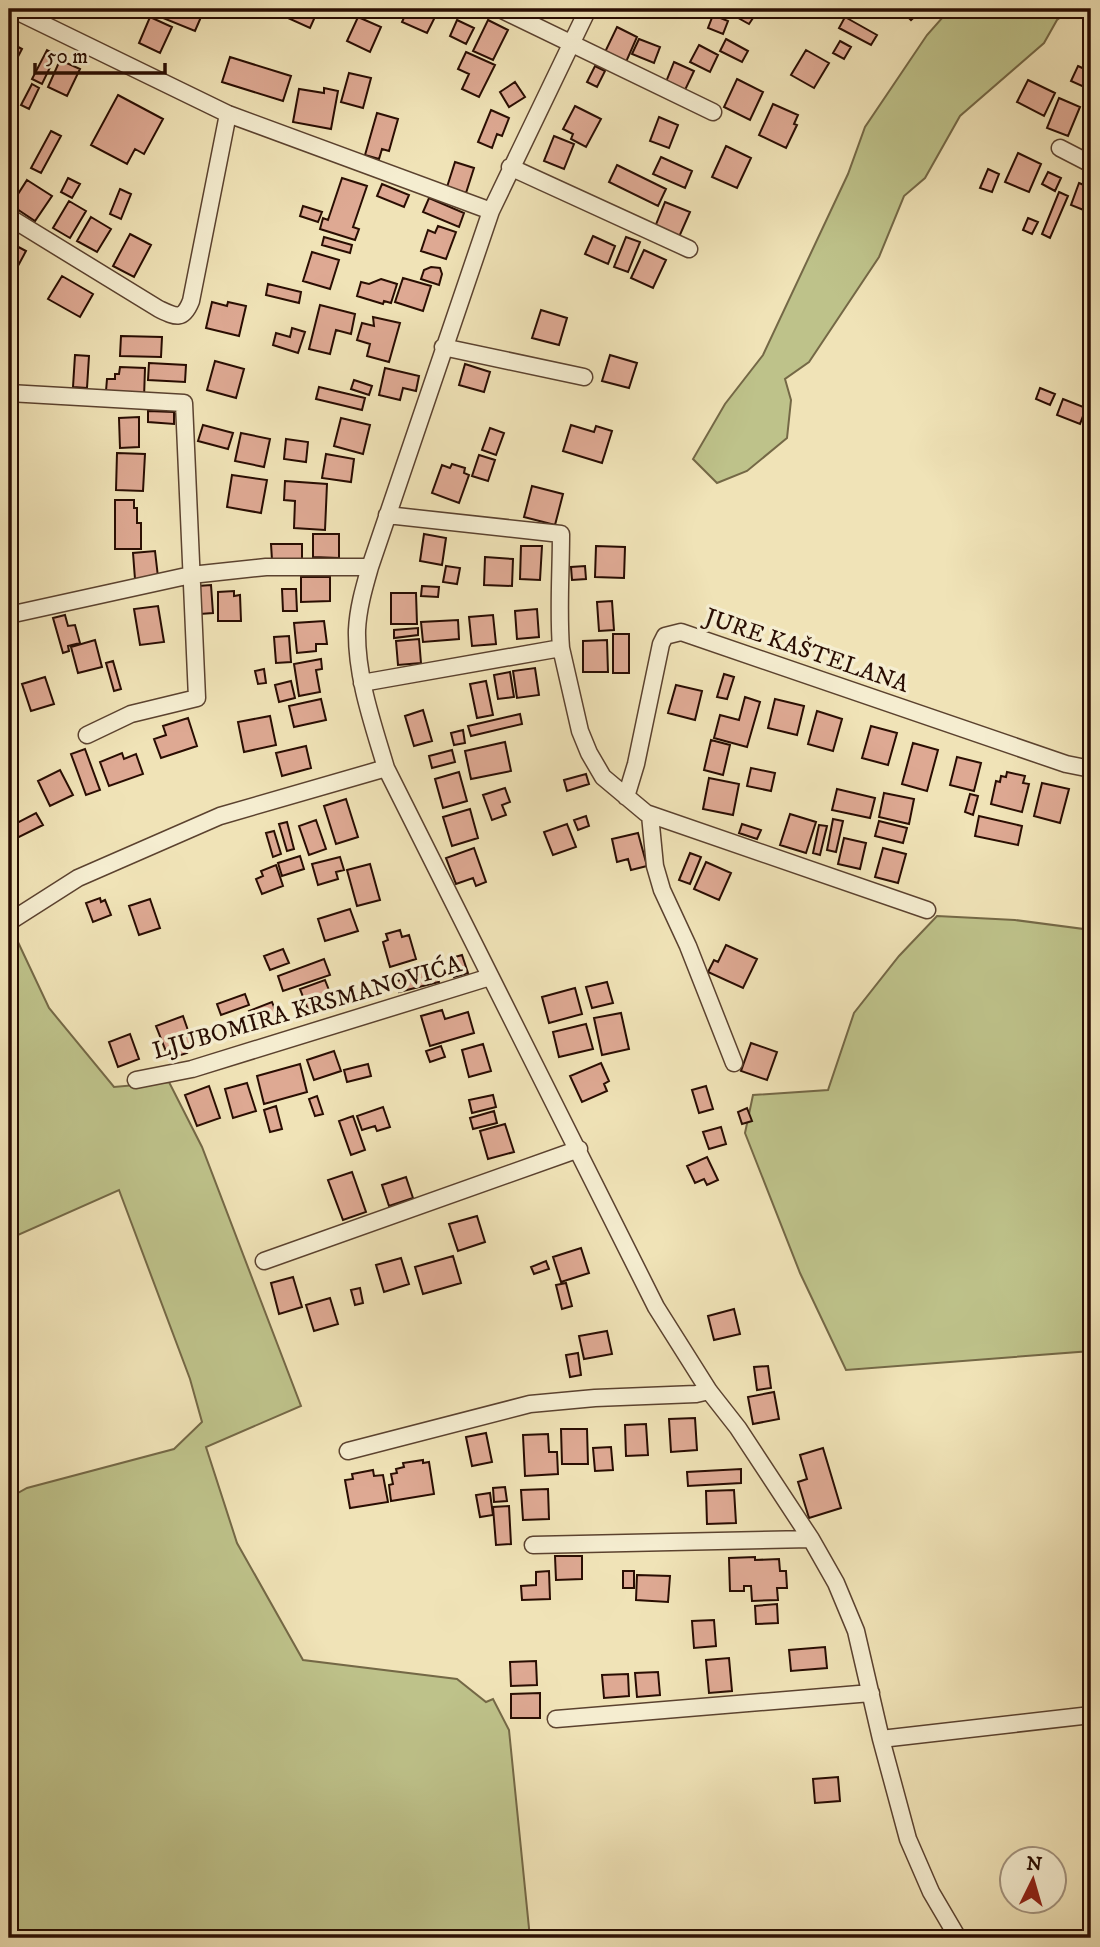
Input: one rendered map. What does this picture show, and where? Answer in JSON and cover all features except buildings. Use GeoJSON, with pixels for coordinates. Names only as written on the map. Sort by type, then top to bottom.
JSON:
{"type":"FeatureCollection","features":[{"type":"Feature","properties":{"kind":"street"},"geometry":{"type":"LineString","coordinates":[[12,9],[228,114],[491,211]]}},
{"type":"Feature","properties":{"kind":"street"},"geometry":{"type":"LineString","coordinates":[[500,9],[713,112]]}},
{"type":"Feature","properties":{"kind":"street","name":"LJUBOMIRA KRSMANOVIĆA"},"geometry":{"type":"LineString","coordinates":[[588,9],[491,211],[443,347],[361,598],[357,632],[362,682],[386,768],[656,1307],[709,1391],[811,1539],[847,1606],[856,1631],[908,1839],[931,1892],[958,1938]]}},
{"type":"Feature","properties":{"kind":"street"},"geometry":{"type":"LineString","coordinates":[[9,217],[159,309],[181,315],[187,311],[191,301],[228,114]]}},
{"type":"Feature","properties":{"kind":"street"},"geometry":{"type":"LineString","coordinates":[[1060,148],[1091,164]]}},
{"type":"Feature","properties":{"kind":"street"},"geometry":{"type":"LineString","coordinates":[[510,167],[689,249]]}},
{"type":"Feature","properties":{"kind":"street"},"geometry":{"type":"LineString","coordinates":[[443,347],[584,377]]}},
{"type":"Feature","properties":{"kind":"street"},"geometry":{"type":"LineString","coordinates":[[9,393],[184,403],[197,698],[131,714],[87,735]]}},
{"type":"Feature","properties":{"kind":"street"},"geometry":{"type":"LineString","coordinates":[[387,515],[561,534],[558,611],[561,648],[580,731],[603,777],[650,815],[927,909]]}},
{"type":"Feature","properties":{"kind":"street"},"geometry":{"type":"LineString","coordinates":[[9,615],[191,575],[266,567],[370,566]]}},
{"type":"Feature","properties":{"kind":"street","name":"JURE KAŠTELANA"},"geometry":{"type":"LineString","coordinates":[[626,797],[636,764],[661,644],[665,636],[681,632],[1066,764],[1091,769]]}},
{"type":"Feature","properties":{"kind":"street"},"geometry":{"type":"LineString","coordinates":[[362,682],[561,648]]}},
{"type":"Feature","properties":{"kind":"street"},"geometry":{"type":"LineString","coordinates":[[9,922],[78,878],[220,816],[386,768]]}},
{"type":"Feature","properties":{"kind":"street"},"geometry":{"type":"LineString","coordinates":[[650,815],[655,866],[662,890],[688,946],[734,1063]]}},
{"type":"Feature","properties":{"kind":"street","name":"LJUBOMIRA KRSMANOVIĆA"},"geometry":{"type":"LineString","coordinates":[[136,1080],[192,1069],[490,977]]}},
{"type":"Feature","properties":{"kind":"street"},"geometry":{"type":"LineString","coordinates":[[264,1261],[579,1149]]}},
{"type":"Feature","properties":{"kind":"street"},"geometry":{"type":"LineString","coordinates":[[348,1451],[530,1404],[709,1391]]}},
{"type":"Feature","properties":{"kind":"street"},"geometry":{"type":"LineString","coordinates":[[533,1545],[811,1539]]}},
{"type":"Feature","properties":{"kind":"street"},"geometry":{"type":"LineString","coordinates":[[556,1719],[870,1692]]}},
{"type":"Feature","properties":{"kind":"street"},"geometry":{"type":"LineString","coordinates":[[881,1739],[1091,1715]]}},
{"type":"Feature","properties":{"kind":"green space"},"geometry":{"type":"Polygon","coordinates":[[[950,9],[1071,9],[1057,20],[1044,43],[960,116],[925,178],[904,196],[879,257],[809,362],[785,379],[791,400],[787,438],[747,471],[717,483],[693,459],[725,404],[763,355],[848,174],[865,127],[927,35],[950,9]]]}},
{"type":"Feature","properties":{"kind":"green space"},"geometry":{"type":"Polygon","coordinates":[[[937,916],[1015,920],[1091,930],[1091,1351],[846,1370],[800,1273],[745,1133],[753,1095],[828,1090],[854,1013],[899,956],[937,916]]]}},
{"type":"Feature","properties":{"kind":"green space"},"geometry":{"type":"Polygon","coordinates":[[[9,923],[49,1008],[114,1087],[169,1082],[202,1147],[301,1406],[206,1447],[237,1543],[303,1660],[457,1679],[486,1702],[493,1699],[509,1730],[530,1938],[9,1938],[9,1498],[27,1488],[174,1449],[202,1422],[190,1379],[119,1190],[9,1239],[9,923]]]}}]}
